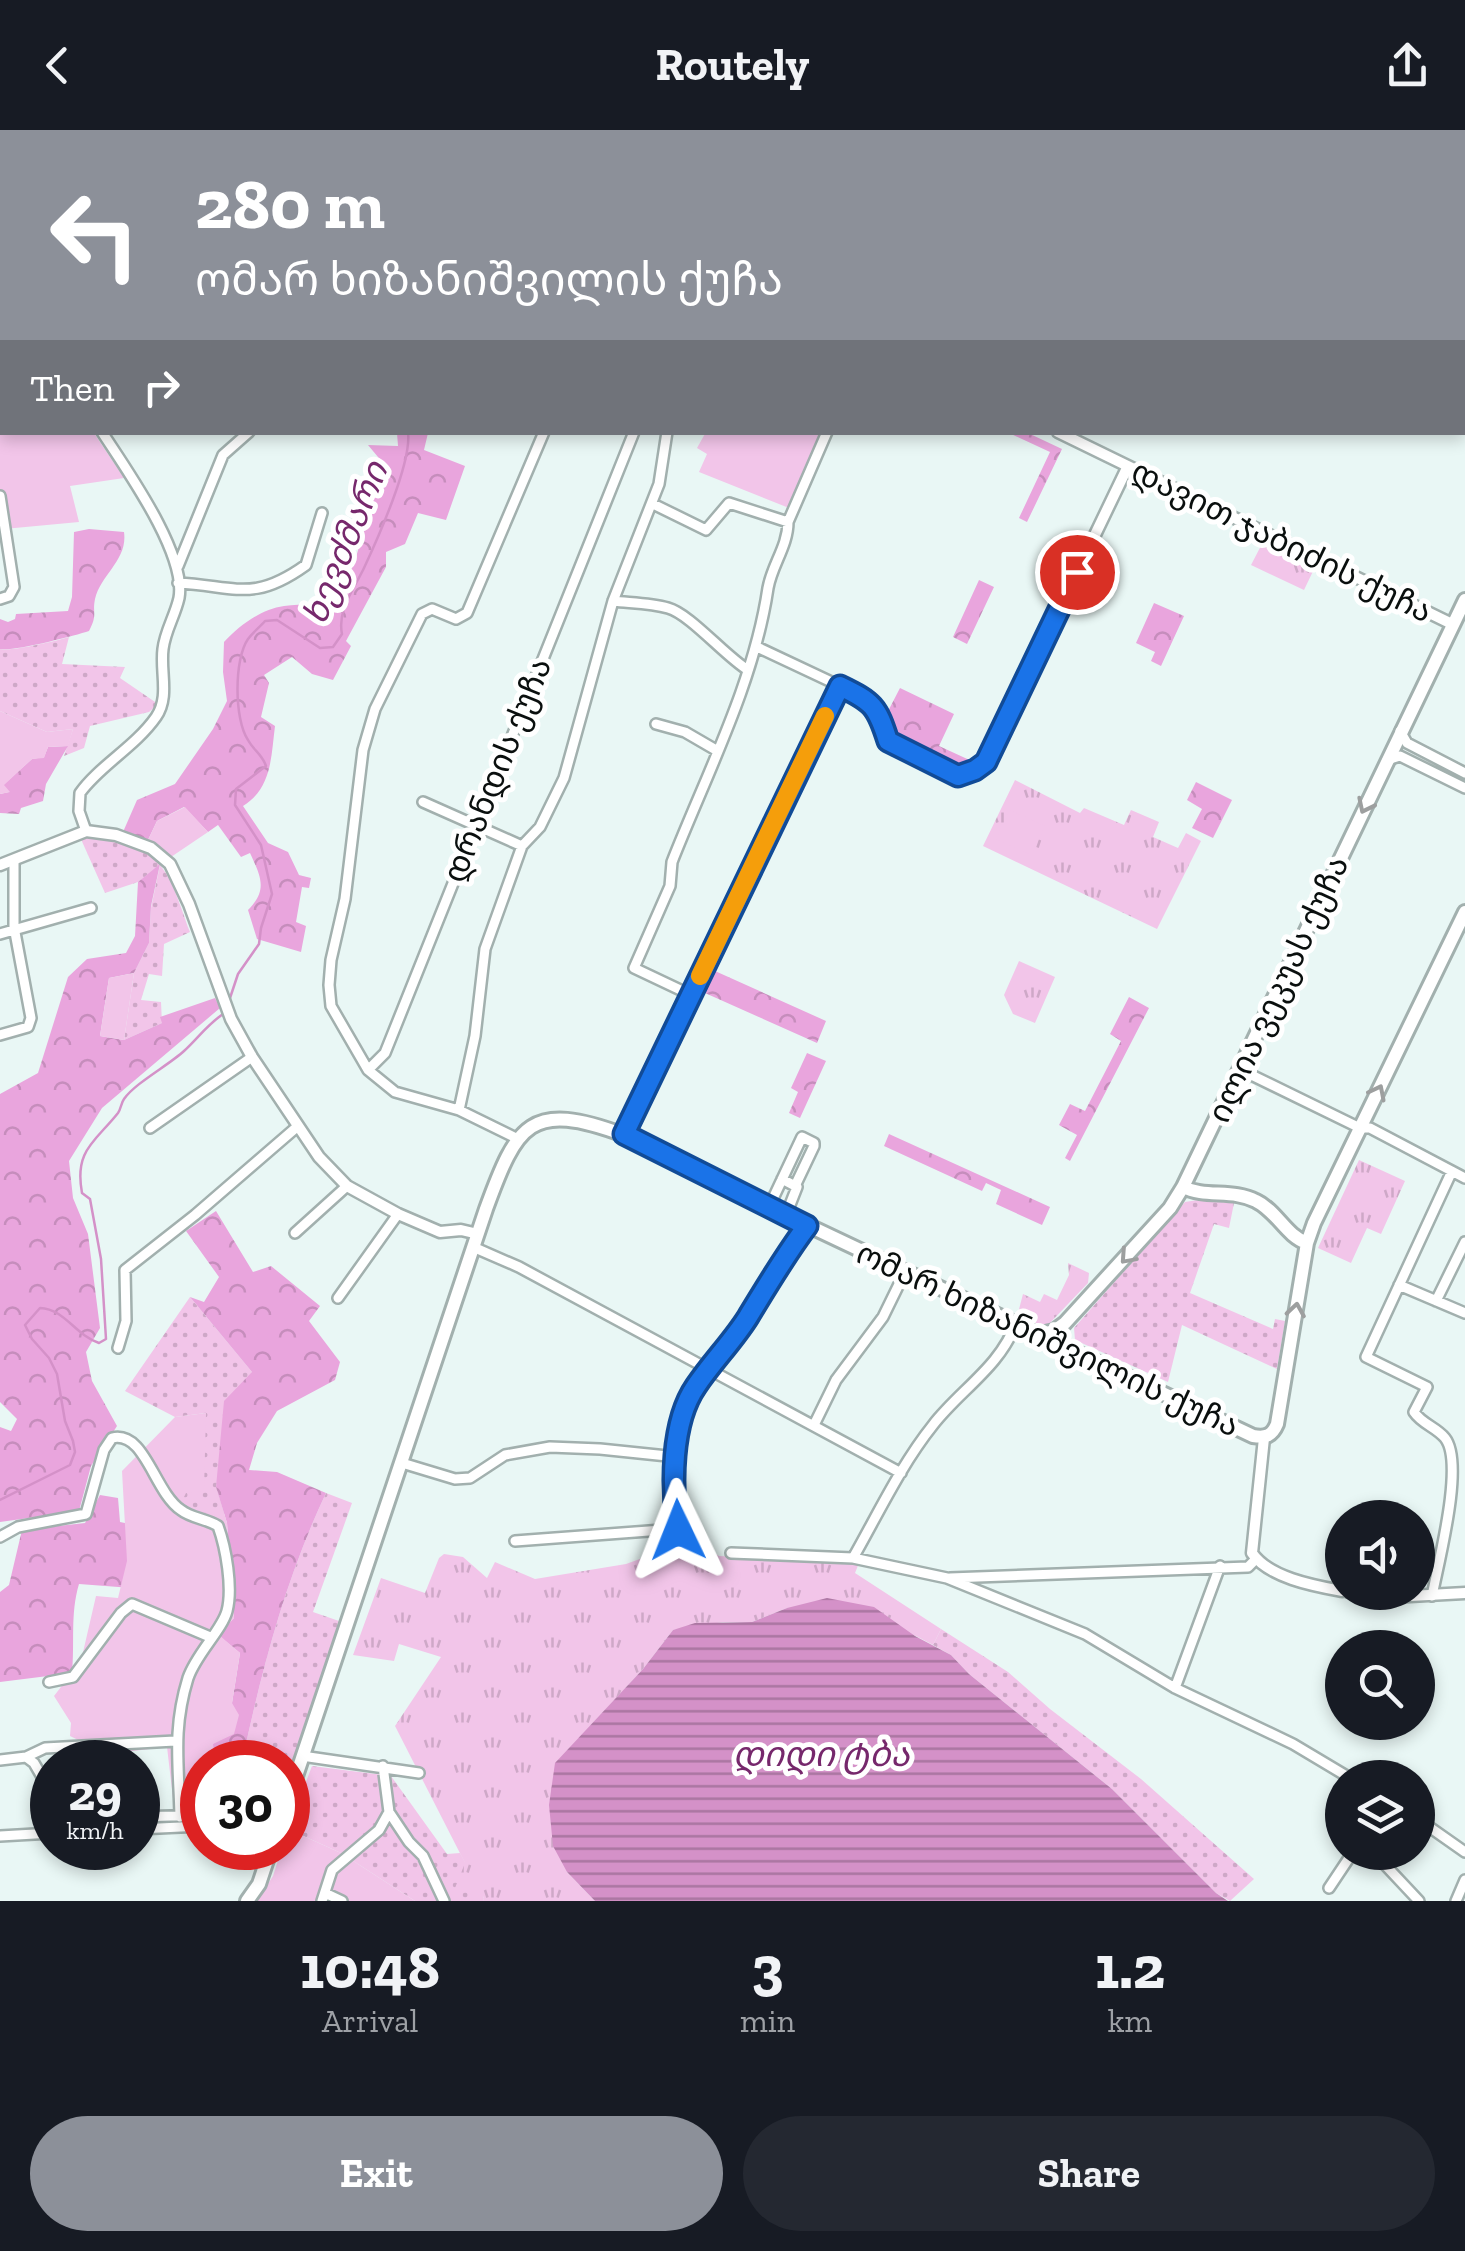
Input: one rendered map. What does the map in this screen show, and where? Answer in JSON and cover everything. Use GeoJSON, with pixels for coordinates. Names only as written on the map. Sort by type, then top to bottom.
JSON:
{"type":"FeatureCollection","features":[{"type":"Feature","properties":{"kind":"main road","name":"ილია ვეკუას ქუჩა"},"geometry":{"type":"LineString","coordinates":[[1066,1322],[1170,1208],[1184,1187],[1465,600]]}},
{"type":"Feature","properties":{"kind":"main road","name":"ომარ ხიზანიშვილის ქუჩა"},"geometry":{"type":"LineString","coordinates":[[516,1138],[547,1121],[564,1119],[582,1119],[624,1134],[807,1226],[1264,1438],[1274,1432],[1277,1424],[1306,1244],[1465,912]]}},
{"type":"Feature","properties":{"kind":"main road"},"geometry":{"type":"LineString","coordinates":[[307,1740],[504,1160],[516,1138]]}},
{"type":"Feature","properties":{"kind":"main road"},"geometry":{"type":"LineString","coordinates":[[1184,1187],[1256,1200],[1306,1244]]}},
{"type":"Feature","properties":{"kind":"main road"},"geometry":{"type":"LineString","coordinates":[[1038,1334],[1050,1333],[1066,1322]]}},
{"type":"Feature","properties":{"kind":"main road"},"geometry":{"type":"LineString","coordinates":[[1066,1322],[1063,1336],[1073,1351]]}},
{"type":"Feature","properties":{"kind":"main road"},"geometry":{"type":"LineString","coordinates":[[247,1901],[264,1870]]}},
{"type":"Feature","properties":{"kind":"street"},"geometry":{"type":"LineString","coordinates":[[104,435],[138,488],[178,566]]}},
{"type":"Feature","properties":{"kind":"street"},"geometry":{"type":"LineString","coordinates":[[86,830],[79,811],[80,793],[158,716],[164,700],[164,637],[180,596],[178,566],[223,455],[246,435]]}},
{"type":"Feature","properties":{"kind":"street"},"geometry":{"type":"LineString","coordinates":[[516,1138],[458,1110],[395,1092],[368,1070],[331,1006],[329,985],[370,722],[422,614],[432,610],[456,619],[467,613],[543,435]]}},
{"type":"Feature","properties":{"kind":"street","name":"დრანდის ქუჩა"},"geometry":{"type":"LineString","coordinates":[[368,1070],[385,1053],[633,435]]}},
{"type":"Feature","properties":{"kind":"street"},"geometry":{"type":"LineString","coordinates":[[458,1110],[475,1036],[486,949],[522,846],[540,827],[564,778],[613,601],[653,504],[666,435]]}},
{"type":"Feature","properties":{"kind":"street"},"geometry":{"type":"LineString","coordinates":[[691,995],[634,968],[670,886],[672,862],[757,647],[768,586],[788,533],[788,522],[826,435]]}},
{"type":"Feature","properties":{"kind":"street","name":"დავით ჯაბიძის ქუჩა"},"geometry":{"type":"LineString","coordinates":[[1064,435],[1452,624]]}},
{"type":"Feature","properties":{"kind":"street"},"geometry":{"type":"LineString","coordinates":[[757,647],[871,702],[888,741],[958,776],[975,770],[986,762],[1128,466]]}},
{"type":"Feature","properties":{"kind":"street"},"geometry":{"type":"LineString","coordinates":[[0,496],[14,587],[9,596],[0,599]]}},
{"type":"Feature","properties":{"kind":"street"},"geometry":{"type":"LineString","coordinates":[[653,504],[706,530],[729,503],[788,522]]}},
{"type":"Feature","properties":{"kind":"street"},"geometry":{"type":"LineString","coordinates":[[178,583],[245,591],[280,580],[306,565],[322,513]]}},
{"type":"Feature","properties":{"kind":"street"},"geometry":{"type":"LineString","coordinates":[[613,601],[671,608],[726,657],[748,670]]}},
{"type":"Feature","properties":{"kind":"street"},"geometry":{"type":"LineString","coordinates":[[624,1134],[840,686]]}},
{"type":"Feature","properties":{"kind":"street"},"geometry":{"type":"LineString","coordinates":[[656,724],[686,732],[716,750]]}},
{"type":"Feature","properties":{"kind":"street"},"geometry":{"type":"LineString","coordinates":[[1400,732],[1407,743],[1465,773]]}},
{"type":"Feature","properties":{"kind":"street"},"geometry":{"type":"LineString","coordinates":[[1387,760],[1400,756],[1465,788]]}},
{"type":"Feature","properties":{"kind":"street"},"geometry":{"type":"LineString","coordinates":[[423,802],[522,846]]}},
{"type":"Feature","properties":{"kind":"street"},"geometry":{"type":"LineString","coordinates":[[0,866],[86,830],[151,848],[170,864],[231,1019],[252,1058],[320,1157],[347,1186],[440,1232],[461,1230],[519,1267],[707,1371],[901,1473]]}},
{"type":"Feature","properties":{"kind":"street"},"geometry":{"type":"LineString","coordinates":[[0,1035],[28,1027],[31,1018],[14,927],[14,860]]}},
{"type":"Feature","properties":{"kind":"street"},"geometry":{"type":"LineString","coordinates":[[0,934],[91,908]]}},
{"type":"Feature","properties":{"kind":"street"},"geometry":{"type":"LineString","coordinates":[[150,1128],[252,1058]]}},
{"type":"Feature","properties":{"kind":"street"},"geometry":{"type":"LineString","coordinates":[[1238,1068],[1360,1128],[1370,1128],[1465,1178]]}},
{"type":"Feature","properties":{"kind":"street"},"geometry":{"type":"LineString","coordinates":[[118,1348],[126,1321],[125,1270],[298,1126]]}},
{"type":"Feature","properties":{"kind":"street"},"geometry":{"type":"LineString","coordinates":[[768,1207],[802,1137],[814,1146],[786,1215]]}},
{"type":"Feature","properties":{"kind":"street"},"geometry":{"type":"LineString","coordinates":[[1435,1582],[1452,1500],[1452,1453],[1446,1438],[1414,1412],[1427,1387],[1366,1357],[1452,1170]]}},
{"type":"Feature","properties":{"kind":"street"},"geometry":{"type":"LineString","coordinates":[[782,1179],[795,1186]]}},
{"type":"Feature","properties":{"kind":"street"},"geometry":{"type":"LineString","coordinates":[[295,1233],[347,1186]]}},
{"type":"Feature","properties":{"kind":"street"},"geometry":{"type":"LineString","coordinates":[[338,1298],[398,1214]]}},
{"type":"Feature","properties":{"kind":"street"},"geometry":{"type":"LineString","coordinates":[[678,1530],[674,1509],[682,1414],[770,1276],[807,1226]]}},
{"type":"Feature","properties":{"kind":"street"},"geometry":{"type":"LineString","coordinates":[[1436,1302],[1465,1242]]}},
{"type":"Feature","properties":{"kind":"street"},"geometry":{"type":"LineString","coordinates":[[814,1425],[836,1380],[883,1318],[905,1272]]}},
{"type":"Feature","properties":{"kind":"street"},"geometry":{"type":"LineString","coordinates":[[1399,1284],[1465,1312]]}},
{"type":"Feature","properties":{"kind":"street"},"geometry":{"type":"LineString","coordinates":[[853,1558],[935,1421],[985,1372],[1012,1336],[1016,1323]]}},
{"type":"Feature","properties":{"kind":"street"},"geometry":{"type":"LineString","coordinates":[[0,1537],[18,1527],[86,1514],[104,1450],[112,1438],[122,1436],[133,1441],[163,1493],[182,1512],[218,1526],[228,1584],[227,1612],[196,1658],[187,1681],[175,1742],[180,1817],[160,1817]]}},
{"type":"Feature","properties":{"kind":"street"},"geometry":{"type":"LineString","coordinates":[[1264,1438],[1252,1554],[1286,1576],[1325,1586]]}},
{"type":"Feature","properties":{"kind":"street"},"geometry":{"type":"LineString","coordinates":[[402,1462],[455,1479],[470,1478],[504,1454],[550,1448],[600,1448],[676,1457]]}},
{"type":"Feature","properties":{"kind":"street"},"geometry":{"type":"LineString","coordinates":[[515,1541],[678,1530],[693,1536]]}},
{"type":"Feature","properties":{"kind":"street"},"geometry":{"type":"LineString","coordinates":[[731,1553],[853,1558],[947,1578],[1084,1634],[1176,1688],[1325,1763]]}},
{"type":"Feature","properties":{"kind":"street"},"geometry":{"type":"LineString","coordinates":[[947,1578],[1248,1567],[1256,1560]]}},
{"type":"Feature","properties":{"kind":"street"},"geometry":{"type":"LineString","coordinates":[[1176,1688],[1220,1566]]}},
{"type":"Feature","properties":{"kind":"street"},"geometry":{"type":"LineString","coordinates":[[1435,1596],[1465,1593]]}},
{"type":"Feature","properties":{"kind":"street"},"geometry":{"type":"LineString","coordinates":[[49,1682],[73,1677],[132,1604],[210,1637]]}},
{"type":"Feature","properties":{"kind":"street"},"geometry":{"type":"LineString","coordinates":[[0,1760],[26,1757],[45,1748],[175,1742]]}},
{"type":"Feature","properties":{"kind":"street"},"geometry":{"type":"LineString","coordinates":[[26,1757],[30,1760]]}},
{"type":"Feature","properties":{"kind":"street"},"geometry":{"type":"LineString","coordinates":[[310,1757],[419,1774]]}},
{"type":"Feature","properties":{"kind":"street"},"geometry":{"type":"LineString","coordinates":[[383,1766],[389,1812],[424,1856],[444,1901]]}},
{"type":"Feature","properties":{"kind":"street"},"geometry":{"type":"LineString","coordinates":[[342,1901],[323,1897],[332,1870],[379,1830],[389,1812]]}},
{"type":"Feature","properties":{"kind":"street"},"geometry":{"type":"LineString","coordinates":[[1435,1831],[1465,1852]]}},
{"type":"Feature","properties":{"kind":"street"},"geometry":{"type":"LineString","coordinates":[[0,1836],[30,1835]]}},
{"type":"Feature","properties":{"kind":"street"},"geometry":{"type":"LineString","coordinates":[[1329,1888],[1340,1870]]}},
{"type":"Feature","properties":{"kind":"street"},"geometry":{"type":"LineString","coordinates":[[1388,1870],[1418,1901]]}},
{"type":"Feature","properties":{"kind":"street"},"geometry":{"type":"LineString","coordinates":[[1456,1901],[1465,1880]]}},
{"type":"Feature","properties":{"kind":"street"},"geometry":{"type":"LineString","coordinates":[[1400,1901],[1408,1893]]}},
{"type":"Feature","properties":{"kind":"green space"},"geometry":{"type":"Polygon","coordinates":[[[0,435],[95,435],[124,478],[70,486],[79,522],[4,529],[0,516],[0,435]]]}},
{"type":"Feature","properties":{"kind":"green space"},"geometry":{"type":"Polygon","coordinates":[[[397,435],[428,435],[424,450],[465,466],[446,520],[418,513],[405,544],[386,552],[386,567],[346,641],[351,646],[333,680],[312,674],[292,657],[264,675],[269,683],[261,717],[275,726],[271,760],[260,790],[243,806],[268,843],[288,852],[299,875],[311,878],[309,888],[302,887],[296,922],[306,926],[301,952],[257,939],[248,910],[260,890],[257,869],[250,853],[241,857],[218,825],[208,832],[184,807],[157,821],[148,840],[123,832],[137,800],[175,784],[213,729],[227,701],[224,642],[267,611],[339,599],[357,554],[383,463],[368,445],[398,446],[397,435]]]}},
{"type":"Feature","properties":{"kind":"green space"},"geometry":{"type":"Polygon","coordinates":[[[704,435],[821,435],[789,508],[699,472],[707,454],[697,448],[704,435]]]}},
{"type":"Feature","properties":{"kind":"green space"},"geometry":{"type":"Polygon","coordinates":[[[1013,435],[1032,435],[1062,449],[1027,522],[1019,518],[1050,452],[1013,435]]]}},
{"type":"Feature","properties":{"kind":"green space"},"geometry":{"type":"Polygon","coordinates":[[[74,532],[124,532],[124,542],[98,590],[89,631],[0,649],[0,619],[8,622],[16,614],[68,611],[74,532]]]}},
{"type":"Feature","properties":{"kind":"green space"},"geometry":{"type":"Polygon","coordinates":[[[1264,540],[1316,565],[1304,590],[1251,565],[1264,540]]]}},
{"type":"Feature","properties":{"kind":"green space"},"geometry":{"type":"Polygon","coordinates":[[[979,580],[994,587],[967,644],[953,637],[979,580]]]}},
{"type":"Feature","properties":{"kind":"green space"},"geometry":{"type":"Polygon","coordinates":[[[1154,603],[1184,616],[1161,666],[1151,661],[1155,652],[1136,643],[1154,603]]]}},
{"type":"Feature","properties":{"kind":"green space"},"geometry":{"type":"Polygon","coordinates":[[[69,637],[62,664],[125,667],[120,678],[158,704],[149,712],[90,726],[84,748],[64,756],[73,729],[47,732],[0,711],[0,649],[69,637]]]}},
{"type":"Feature","properties":{"kind":"green space"},"geometry":{"type":"Polygon","coordinates":[[[900,688],[954,714],[939,746],[976,763],[961,771],[889,736],[885,717],[900,688]]]}},
{"type":"Feature","properties":{"kind":"green space"},"geometry":{"type":"Polygon","coordinates":[[[0,711],[47,732],[73,729],[68,746],[48,747],[44,758],[32,759],[4,785],[10,792],[0,794],[0,711]]]}},
{"type":"Feature","properties":{"kind":"green space"},"geometry":{"type":"Polygon","coordinates":[[[68,746],[46,784],[43,801],[21,808],[19,814],[0,813],[0,794],[9,792],[3,785],[32,759],[44,757],[48,747],[68,746]]]}},
{"type":"Feature","properties":{"kind":"green space"},"geometry":{"type":"Polygon","coordinates":[[[1015,780],[1080,813],[1084,808],[1124,825],[1131,810],[1159,822],[1153,837],[1178,848],[1186,833],[1201,841],[1157,929],[983,846],[1015,780]]]}},
{"type":"Feature","properties":{"kind":"green space"},"geometry":{"type":"Polygon","coordinates":[[[1196,782],[1232,800],[1213,838],[1192,828],[1202,809],[1187,800],[1196,782]]]}},
{"type":"Feature","properties":{"kind":"green space"},"geometry":{"type":"Polygon","coordinates":[[[185,807],[208,832],[171,857],[148,840],[157,821],[185,807]]]}},
{"type":"Feature","properties":{"kind":"green space"},"geometry":{"type":"Polygon","coordinates":[[[1010,810],[1045,826],[1031,855],[996,839],[1010,810]]]}},
{"type":"Feature","properties":{"kind":"green space"},"geometry":{"type":"Polygon","coordinates":[[[95,835],[137,848],[160,865],[138,882],[105,893],[80,837],[95,835]]]}},
{"type":"Feature","properties":{"kind":"green space"},"geometry":{"type":"Polygon","coordinates":[[[160,864],[151,906],[149,943],[134,973],[109,978],[100,1036],[124,1040],[162,1023],[160,1017],[215,998],[220,1008],[102,1108],[69,1161],[73,1198],[88,1234],[100,1328],[86,1352],[92,1381],[117,1426],[91,1466],[79,1511],[0,1522],[0,1427],[11,1431],[17,1419],[0,1402],[0,1094],[38,1073],[68,977],[87,959],[126,953],[135,936],[138,882],[160,864]]]}},
{"type":"Feature","properties":{"kind":"green space"},"geometry":{"type":"Polygon","coordinates":[[[160,865],[169,877],[190,932],[164,944],[162,976],[149,974],[141,1000],[161,1002],[162,1023],[124,1040],[134,973],[149,943],[160,865]]]}},
{"type":"Feature","properties":{"kind":"green space"},"geometry":{"type":"Polygon","coordinates":[[[1019,961],[1055,977],[1035,1023],[1013,1014],[1004,995],[1019,961]]]}},
{"type":"Feature","properties":{"kind":"green space"},"geometry":{"type":"Polygon","coordinates":[[[715,971],[826,1021],[817,1043],[705,993],[715,971]]]}},
{"type":"Feature","properties":{"kind":"green space"},"geometry":{"type":"Polygon","coordinates":[[[134,973],[124,1040],[100,1036],[109,978],[134,973]]]}},
{"type":"Feature","properties":{"kind":"green space"},"geometry":{"type":"Polygon","coordinates":[[[1129,997],[1149,1008],[1070,1161],[1065,1158],[1077,1135],[1059,1125],[1070,1104],[1085,1111],[1121,1041],[1110,1034],[1129,997]]]}},
{"type":"Feature","properties":{"kind":"green space"},"geometry":{"type":"Polygon","coordinates":[[[807,1053],[826,1061],[800,1118],[789,1113],[798,1092],[791,1088],[807,1053]]]}},
{"type":"Feature","properties":{"kind":"green space"},"geometry":{"type":"Polygon","coordinates":[[[889,1134],[1050,1207],[1042,1225],[996,1204],[1001,1190],[986,1183],[982,1191],[884,1146],[889,1134]]]}},
{"type":"Feature","properties":{"kind":"green space"},"geometry":{"type":"Polygon","coordinates":[[[1359,1160],[1405,1181],[1381,1234],[1367,1228],[1351,1263],[1318,1248],[1359,1160]]]}},
{"type":"Feature","properties":{"kind":"green space"},"geometry":{"type":"Polygon","coordinates":[[[1185,1202],[1234,1203],[1229,1228],[1214,1224],[1190,1293],[1273,1329],[1275,1319],[1285,1321],[1277,1369],[1182,1325],[1168,1382],[1075,1340],[1074,1328],[1185,1202]]]}},
{"type":"Feature","properties":{"kind":"green space"},"geometry":{"type":"Polygon","coordinates":[[[216,1211],[253,1272],[271,1266],[320,1306],[309,1321],[340,1362],[335,1380],[277,1411],[257,1443],[249,1470],[277,1472],[326,1493],[276,1625],[247,1740],[215,1740],[232,1703],[240,1653],[218,1635],[234,1618],[227,1523],[216,1487],[224,1401],[252,1372],[190,1297],[204,1302],[219,1277],[186,1231],[216,1211]]]}},
{"type":"Feature","properties":{"kind":"green space"},"geometry":{"type":"Polygon","coordinates":[[[1068,1263],[1089,1273],[1088,1283],[1048,1325],[1041,1326],[1018,1313],[1023,1294],[1040,1302],[1044,1294],[1057,1300],[1069,1275],[1068,1263]]]}},
{"type":"Feature","properties":{"kind":"green space"},"geometry":{"type":"Polygon","coordinates":[[[190,1297],[252,1372],[216,1486],[224,1513],[202,1513],[180,1506],[206,1413],[175,1417],[125,1391],[190,1297]]]}},
{"type":"Feature","properties":{"kind":"green space"},"geometry":{"type":"Polygon","coordinates":[[[206,1413],[204,1491],[186,1493],[180,1505],[202,1513],[224,1513],[234,1618],[219,1635],[240,1653],[232,1703],[239,1715],[234,1734],[221,1740],[180,1740],[180,1814],[175,1815],[167,1747],[160,1748],[160,1740],[78,1740],[70,1736],[71,1723],[54,1696],[81,1661],[96,1596],[118,1598],[127,1561],[122,1471],[175,1417],[206,1413]]]}},
{"type":"Feature","properties":{"kind":"green space"},"geometry":{"type":"Polygon","coordinates":[[[326,1493],[352,1503],[313,1612],[339,1621],[301,1740],[247,1740],[276,1625],[326,1493]]]}},
{"type":"Feature","properties":{"kind":"green space"},"geometry":{"type":"Polygon","coordinates":[[[100,1495],[118,1498],[120,1522],[203,1539],[145,1589],[79,1584],[72,1673],[0,1682],[0,1592],[9,1585],[22,1530],[85,1523],[100,1495]]]}},
{"type":"Feature","properties":{"kind":"green space"},"geometry":{"type":"Polygon","coordinates":[[[692,1540],[719,1556],[859,1563],[855,1573],[941,1629],[933,1645],[916,1636],[787,1608],[752,1622],[673,1630],[643,1669],[555,1764],[567,1872],[595,1901],[483,1901],[484,1897],[455,1888],[465,1863],[395,1726],[441,1657],[399,1644],[394,1661],[353,1655],[381,1578],[425,1593],[444,1554],[463,1557],[487,1578],[495,1562],[535,1579],[626,1564],[692,1540]]]}},
{"type":"Feature","properties":{"kind":"green space"},"geometry":{"type":"Polygon","coordinates":[[[941,1629],[1008,1672],[1141,1779],[1254,1879],[1230,1901],[1216,1893],[1112,1789],[969,1674],[951,1655],[933,1645],[941,1629]]]}},
{"type":"Feature","properties":{"kind":"green space"},"geometry":{"type":"Polygon","coordinates":[[[312,1766],[391,1776],[447,1854],[460,1853],[483,1901],[415,1901],[341,1853],[310,1839],[312,1766]]]}},
{"type":"Feature","properties":{"kind":"green space"},"geometry":{"type":"Polygon","coordinates":[[[310,1839],[341,1853],[415,1901],[257,1901],[275,1870],[310,1870],[310,1839]]]}},
{"type":"Feature","properties":{"kind":"water","name":"დიდი ტბა"},"geometry":{"type":"Polygon","coordinates":[[[827,1598],[874,1607],[951,1655],[969,1674],[1112,1789],[1228,1901],[595,1901],[567,1872],[553,1846],[549,1805],[555,1763],[643,1669],[673,1630],[695,1623],[752,1622],[827,1598]]]}},
{"type":"Feature","properties":{"kind":"waterway","name":"ხევძმარი"},"geometry":{"type":"LineString","coordinates":[[229,1001],[238,974],[259,944],[272,894],[261,845],[235,805],[236,789],[266,766],[248,740],[240,718],[238,674],[243,648],[265,621],[277,620],[320,648],[333,647],[342,634],[347,600],[393,500],[405,462],[408,435]]}},
{"type":"Feature","properties":{"kind":"waterway","name":"ხევძმარი"},"geometry":{"type":"LineString","coordinates":[[0,1500],[70,1465],[75,1452],[57,1374],[25,1325],[40,1308],[49,1309],[91,1339],[99,1343],[106,1339],[101,1259],[90,1199],[82,1193],[80,1178],[84,1156],[129,1093],[178,1056],[223,1014]]}},
{"type":"Feature","properties":{"kind":"slow traffic"},"geometry":{"type":"LineString","coordinates":[[700,976],[825,716]]}},
{"type":"Feature","properties":{"kind":"route"},"geometry":{"type":"LineString","coordinates":[[678,1530],[674,1509],[677,1432],[682,1414],[694,1389],[807,1226],[624,1134],[840,686],[871,702],[888,741],[958,776],[975,770],[986,762],[1077,572]]}}]}
